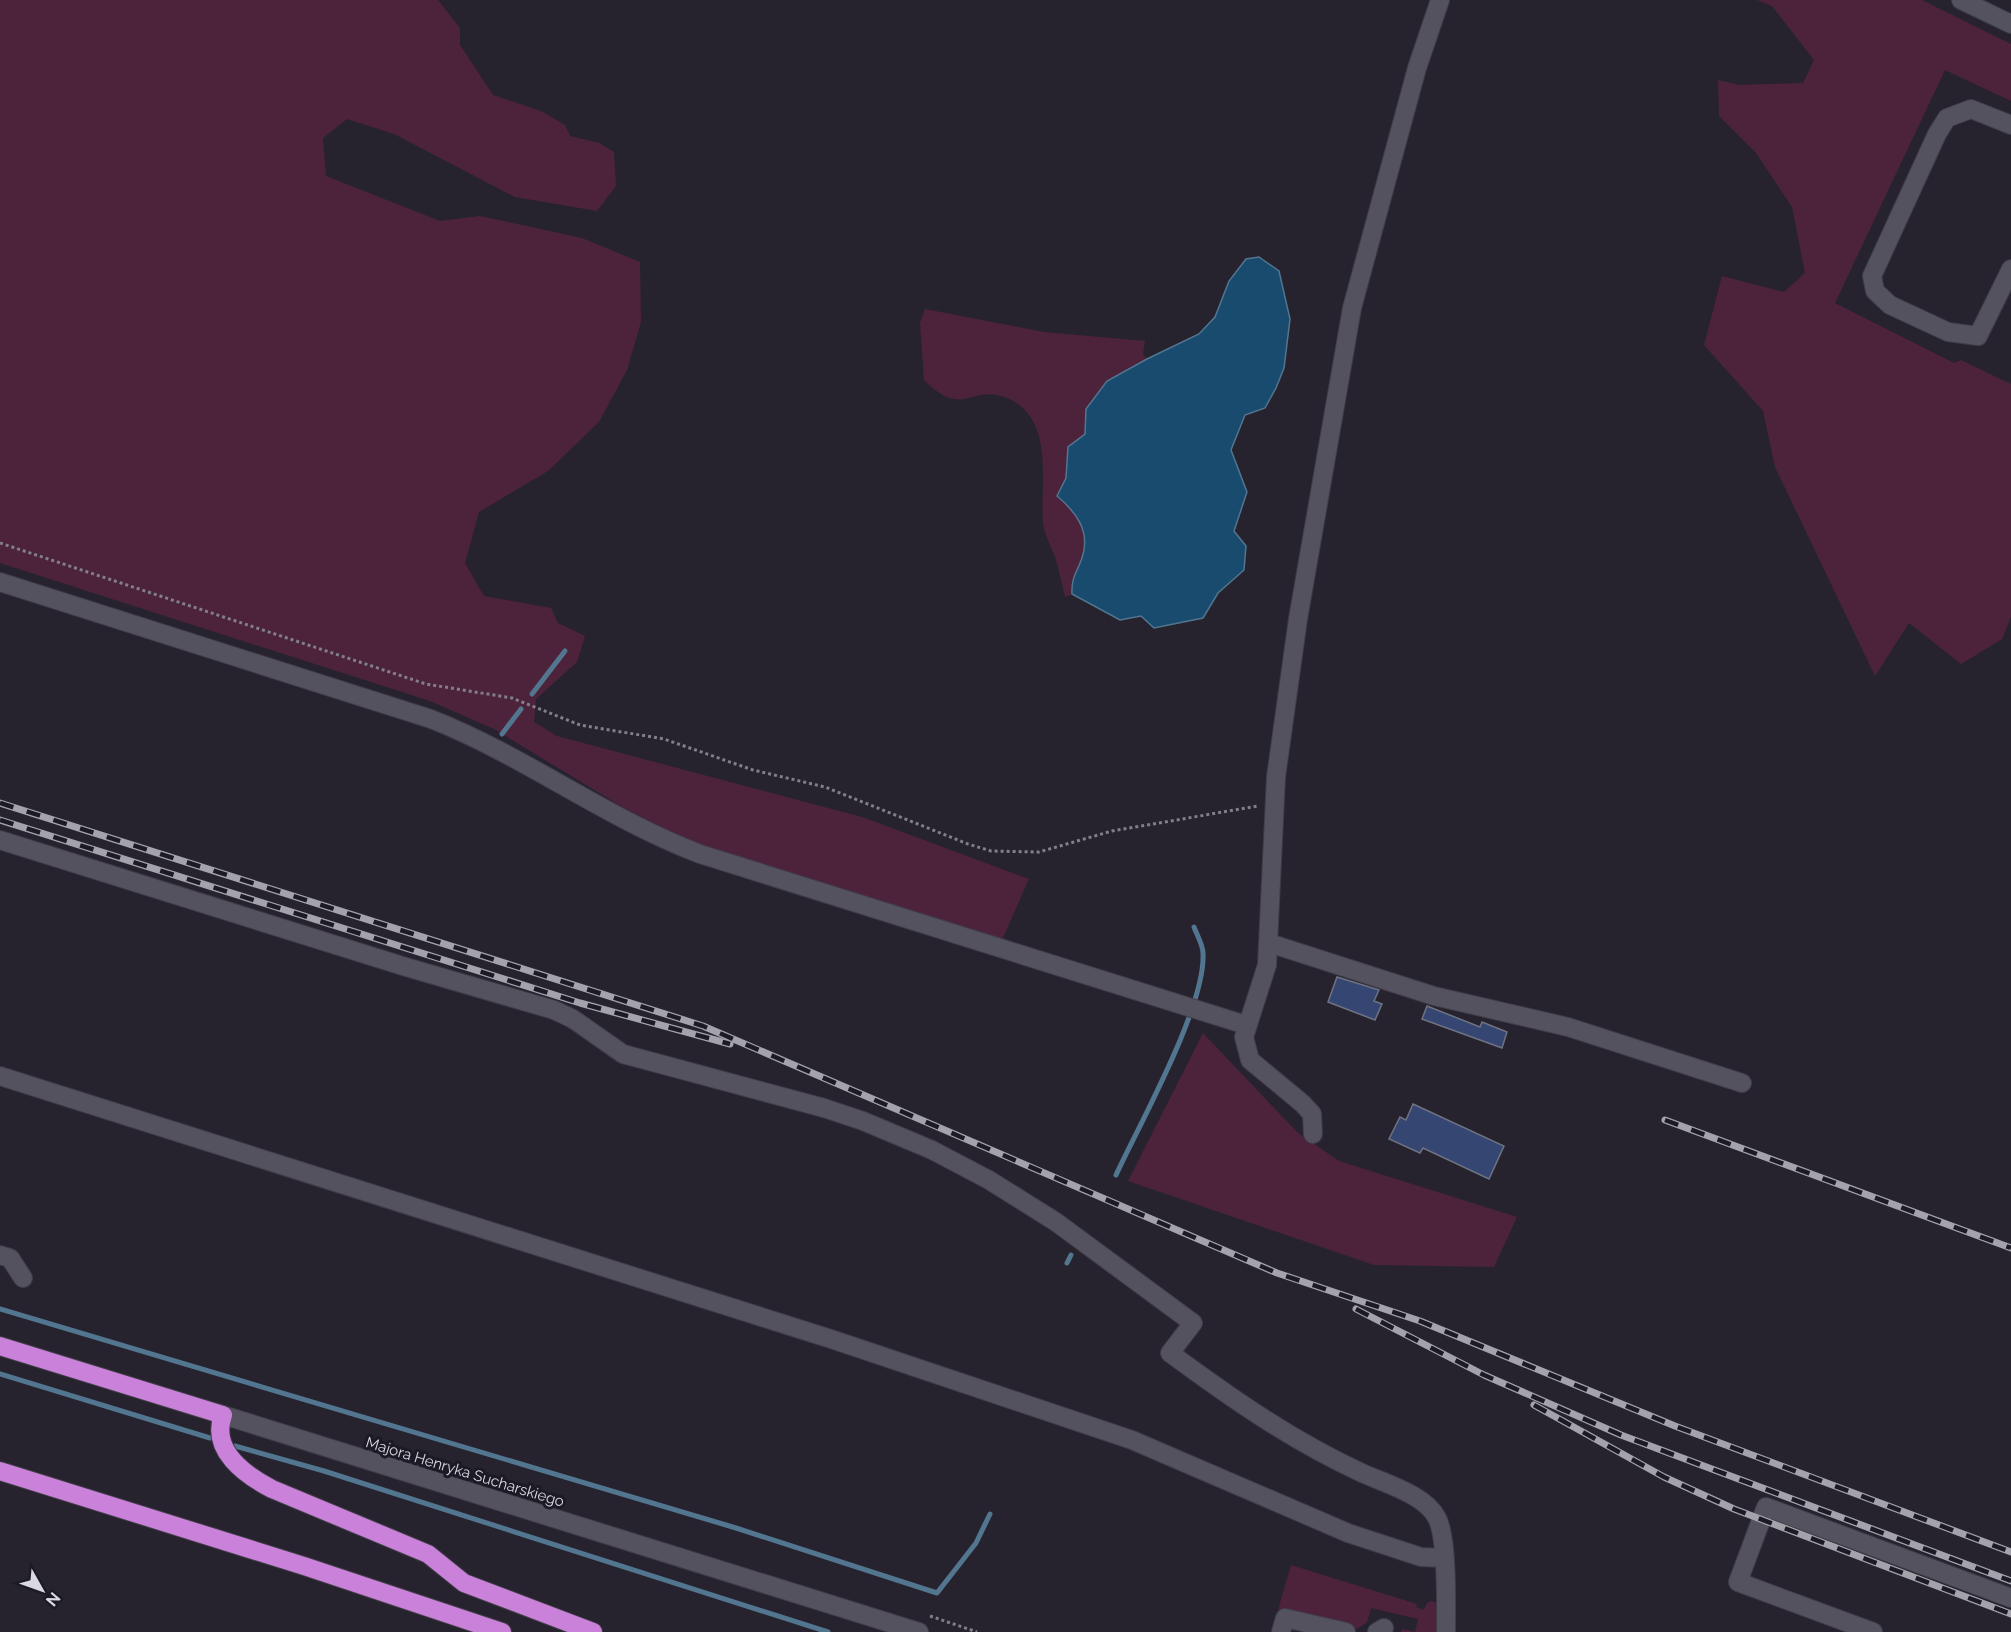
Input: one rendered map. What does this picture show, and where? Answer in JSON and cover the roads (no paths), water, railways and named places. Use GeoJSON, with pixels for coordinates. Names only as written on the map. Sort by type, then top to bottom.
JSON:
{"type":"FeatureCollection","features":[{"type":"Feature","properties":{"kind":"highway","name":"Majora Henryka Sucharskiego"},"geometry":{"type":"LineString","coordinates":[[0,1346],[223,1415]]}},
{"type":"Feature","properties":{"kind":"highway"},"geometry":{"type":"LineString","coordinates":[[223,1415],[219,1434],[225,1448],[249,1477],[272,1490],[428,1554],[464,1583],[593,1632]]}},
{"type":"Feature","properties":{"kind":"highway"},"geometry":{"type":"LineString","coordinates":[[0,1471],[314,1569],[502,1632]]}},
{"type":"Feature","properties":{"kind":"street"},"geometry":{"type":"LineString","coordinates":[[1313,1134],[1312,1114],[1250,1060],[1245,1049],[1246,1025],[1266,965],[1269,943],[1274,804],[1298,619],[1352,308],[1417,68],[1440,0]]}},
{"type":"Feature","properties":{"kind":"street"},"geometry":{"type":"LineString","coordinates":[[1961,0],[2011,24]]}},
{"type":"Feature","properties":{"kind":"street"},"geometry":{"type":"LineString","coordinates":[[2011,125],[1971,109],[1947,118],[1932,144],[1872,276],[1875,291],[1890,305],[1948,332],[1978,336],[2011,269]]}},
{"type":"Feature","properties":{"kind":"street"},"geometry":{"type":"LineString","coordinates":[[0,582],[431,719],[492,745],[637,828],[700,854],[1246,1025]]}},
{"type":"Feature","properties":{"kind":"street"},"geometry":{"type":"LineString","coordinates":[[0,840],[394,964],[554,1010],[573,1019],[623,1054],[824,1108],[863,1121],[932,1150],[989,1180],[1056,1222],[1193,1323],[1170,1353],[1238,1403],[1323,1454],[1424,1504],[1438,1520],[1444,1558],[1446,1632]]}},
{"type":"Feature","properties":{"kind":"street"},"geometry":{"type":"LineString","coordinates":[[1269,943],[1434,996],[1568,1027],[1742,1083]]}},
{"type":"Feature","properties":{"kind":"street"},"geometry":{"type":"LineString","coordinates":[[0,1076],[799,1328],[1111,1433],[1348,1533],[1421,1557],[1444,1558]]}},
{"type":"Feature","properties":{"kind":"street"},"geometry":{"type":"LineString","coordinates":[[0,1255],[10,1258],[22,1278]]}},
{"type":"Feature","properties":{"kind":"street","name":"Majora Henryka Sucharskiego"},"geometry":{"type":"LineString","coordinates":[[223,1415],[920,1632]]}},
{"type":"Feature","properties":{"kind":"street"},"geometry":{"type":"LineString","coordinates":[[1873,1632],[1738,1582],[1766,1507],[2011,1598]]}},
{"type":"Feature","properties":{"kind":"street"},"geometry":{"type":"LineString","coordinates":[[1281,1632],[1285,1618],[1346,1632]]}},
{"type":"Feature","properties":{"kind":"water"},"geometry":{"type":"Polygon","coordinates":[[[1259,257],[1279,271],[1290,319],[1284,368],[1276,388],[1265,408],[1245,415],[1231,450],[1247,492],[1234,531],[1246,546],[1244,570],[1218,593],[1203,618],[1154,628],[1141,616],[1120,620],[1072,594],[1073,579],[1082,558],[1085,539],[1076,516],[1057,496],[1066,478],[1068,447],[1085,434],[1086,409],[1107,381],[1199,334],[1215,317],[1229,281],[1246,259],[1259,257]]]}},
{"type":"Feature","properties":{"kind":"waterway"},"geometry":{"type":"LineString","coordinates":[[532,694],[565,651]]}},
{"type":"Feature","properties":{"kind":"waterway"},"geometry":{"type":"LineString","coordinates":[[502,734],[521,709]]}},
{"type":"Feature","properties":{"kind":"waterway"},"geometry":{"type":"LineString","coordinates":[[1116,1175],[1170,1064],[1194,1003],[1201,976],[1203,953],[1194,927]]}},
{"type":"Feature","properties":{"kind":"waterway"},"geometry":{"type":"LineString","coordinates":[[1067,1263],[1071,1255]]}},
{"type":"Feature","properties":{"kind":"waterway"},"geometry":{"type":"LineString","coordinates":[[0,1309],[736,1528],[937,1593],[976,1543],[990,1514]]}},
{"type":"Feature","properties":{"kind":"waterway"},"geometry":{"type":"LineString","coordinates":[[0,1374],[210,1438]]}},
{"type":"Feature","properties":{"kind":"waterway"},"geometry":{"type":"LineString","coordinates":[[235,1446],[324,1471],[828,1632]]}},
{"type":"Feature","properties":{"kind":"railway"},"geometry":{"type":"LineString","coordinates":[[0,803],[703,1026],[1277,1273],[1420,1321],[1675,1426],[2011,1552]]}},
{"type":"Feature","properties":{"kind":"railway"},"geometry":{"type":"LineString","coordinates":[[0,820],[580,1003],[730,1044]]}},
{"type":"Feature","properties":{"kind":"railway"},"geometry":{"type":"LineString","coordinates":[[1665,1120],[2011,1248]]}},
{"type":"Feature","properties":{"kind":"railway"},"geometry":{"type":"LineString","coordinates":[[1356,1309],[1484,1375],[1621,1435],[2011,1581]]}},
{"type":"Feature","properties":{"kind":"railway"},"geometry":{"type":"LineString","coordinates":[[1534,1405],[1664,1477],[1734,1509],[2011,1614]]}}]}
